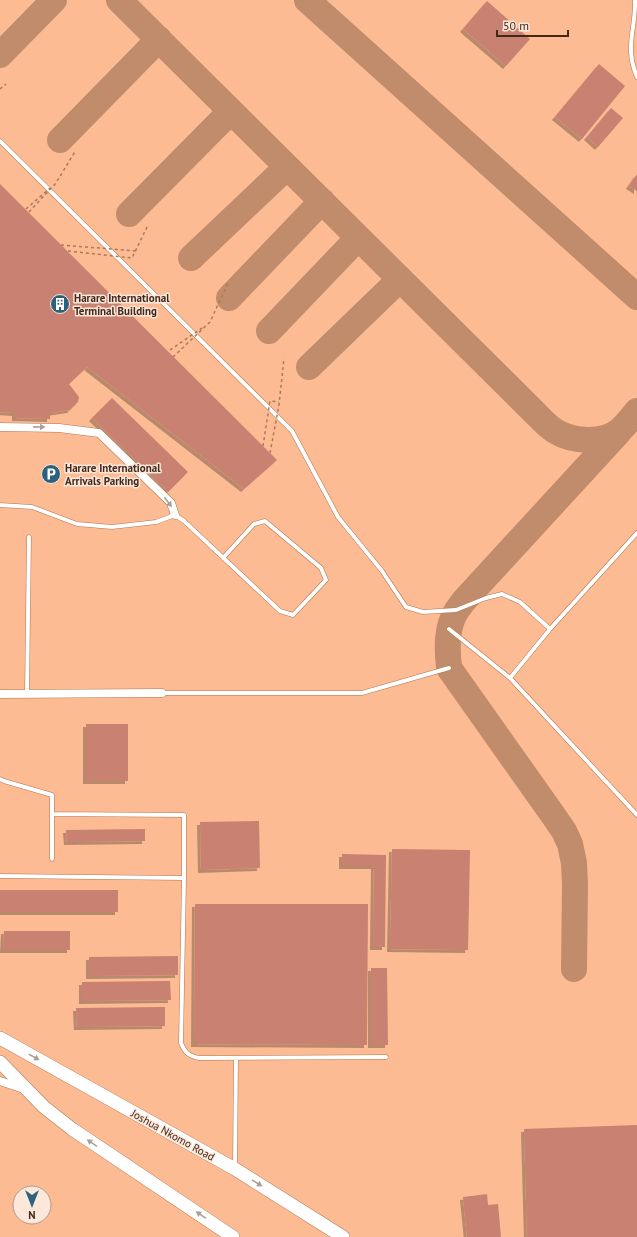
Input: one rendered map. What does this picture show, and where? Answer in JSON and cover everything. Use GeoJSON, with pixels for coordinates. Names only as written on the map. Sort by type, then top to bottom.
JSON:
{"type":"FeatureCollection","features":[{"type":"Feature","properties":{"kind":"main road","name":"Joshua Nkomo Road"},"geometry":{"type":"LineString","coordinates":[[0,1038],[235,1169],[343,1237]]}},
{"type":"Feature","properties":{"kind":"main road"},"geometry":{"type":"LineString","coordinates":[[0,1062],[44,1107],[72,1129],[233,1237]]}},
{"type":"Feature","properties":{"kind":"street"},"geometry":{"type":"LineString","coordinates":[[0,427],[59,428],[99,433],[171,503],[174,516]]}},
{"type":"Feature","properties":{"kind":"street"},"geometry":{"type":"LineString","coordinates":[[0,694],[162,693]]}},
{"type":"Feature","properties":{"kind":"street"},"geometry":{"type":"LineString","coordinates":[[0,1081],[27,1090]]}},
{"type":"Feature","properties":{"kind":"lane"},"geometry":{"type":"LineString","coordinates":[[635,0],[630,42],[633,66],[637,77]]}},
{"type":"Feature","properties":{"kind":"lane"},"geometry":{"type":"LineString","coordinates":[[0,141],[292,431],[338,517],[382,571],[406,607],[423,612],[456,610],[486,598],[502,594],[520,602],[550,629]]}},
{"type":"Feature","properties":{"kind":"lane"},"geometry":{"type":"LineString","coordinates":[[0,505],[32,507],[77,524],[112,527],[156,522],[174,516],[184,521],[223,558],[280,611],[292,615],[326,580],[321,568],[265,521],[254,524],[223,558]]}},
{"type":"Feature","properties":{"kind":"lane"},"geometry":{"type":"LineString","coordinates":[[510,678],[550,629],[637,533]]}},
{"type":"Feature","properties":{"kind":"lane"},"geometry":{"type":"LineString","coordinates":[[27,694],[29,537]]}},
{"type":"Feature","properties":{"kind":"lane"},"geometry":{"type":"LineString","coordinates":[[449,629],[510,678],[637,815]]}},
{"type":"Feature","properties":{"kind":"lane"},"geometry":{"type":"LineString","coordinates":[[162,693],[362,693],[449,668]]}},
{"type":"Feature","properties":{"kind":"lane"},"geometry":{"type":"LineString","coordinates":[[0,779],[52,795],[52,859]]}},
{"type":"Feature","properties":{"kind":"lane"},"geometry":{"type":"LineString","coordinates":[[52,814],[184,815],[181,1043],[184,1050],[190,1056],[199,1058],[386,1057]]}},
{"type":"Feature","properties":{"kind":"lane"},"geometry":{"type":"LineString","coordinates":[[0,876],[184,878]]}},
{"type":"Feature","properties":{"kind":"lane"},"geometry":{"type":"LineString","coordinates":[[235,1169],[236,1058]]}},
{"type":"Feature","properties":{"kind":"path"},"geometry":{"type":"LineString","coordinates":[[0,89],[6,84]]}},
{"type":"Feature","properties":{"kind":"path"},"geometry":{"type":"LineString","coordinates":[[29,212],[56,183],[76,150]]}},
{"type":"Feature","properties":{"kind":"path"},"geometry":{"type":"LineString","coordinates":[[26,209],[56,183]]}},
{"type":"Feature","properties":{"kind":"path"},"geometry":{"type":"LineString","coordinates":[[68,251],[132,258],[148,225]]}},
{"type":"Feature","properties":{"kind":"path"},"geometry":{"type":"LineString","coordinates":[[61,245],[136,251]]}},
{"type":"Feature","properties":{"kind":"path"},"geometry":{"type":"LineString","coordinates":[[174,357],[210,322],[228,284]]}},
{"type":"Feature","properties":{"kind":"path"},"geometry":{"type":"LineString","coordinates":[[170,350],[210,322]]}},
{"type":"Feature","properties":{"kind":"path"},"geometry":{"type":"LineString","coordinates":[[270,453],[280,402],[284,358]]}},
{"type":"Feature","properties":{"kind":"path"},"geometry":{"type":"LineString","coordinates":[[263,446],[270,401],[280,402]]}},
{"type":"Feature","properties":{"kind":"building"},"geometry":{"type":"Polygon","coordinates":[[[487,1],[530,39],[506,66],[463,29],[487,1]]]}},
{"type":"Feature","properties":{"kind":"building"},"geometry":{"type":"Polygon","coordinates":[[[599,64],[625,86],[582,139],[555,117],[599,64]]]}},
{"type":"Feature","properties":{"kind":"building"},"geometry":{"type":"Polygon","coordinates":[[[611,108],[623,118],[598,147],[587,137],[611,108]]]}},
{"type":"Feature","properties":{"kind":"building"},"geometry":{"type":"Polygon","coordinates":[[[637,174],[637,191],[629,186],[637,174]]]}},
{"type":"Feature","properties":{"kind":"building","name":"Harare International Terminal Building"},"geometry":{"type":"Polygon","coordinates":[[[0,184],[277,460],[244,489],[87,367],[69,384],[79,397],[78,402],[70,410],[50,413],[50,419],[15,418],[15,413],[0,412],[0,184]]]}},
{"type":"Feature","properties":{"kind":"building"},"geometry":{"type":"Polygon","coordinates":[[[112,398],[188,472],[168,492],[92,418],[112,398]]]}},
{"type":"Feature","properties":{"kind":"building"},"geometry":{"type":"Polygon","coordinates":[[[86,724],[128,724],[128,781],[86,781],[86,724]]]}},
{"type":"Feature","properties":{"kind":"building"},"geometry":{"type":"Polygon","coordinates":[[[259,821],[260,868],[201,870],[200,822],[259,821]]]}},
{"type":"Feature","properties":{"kind":"building"},"geometry":{"type":"Polygon","coordinates":[[[145,829],[145,841],[67,842],[66,830],[145,829]]]}},
{"type":"Feature","properties":{"kind":"building"},"geometry":{"type":"Polygon","coordinates":[[[392,849],[470,850],[468,950],[390,949],[392,849]]]}},
{"type":"Feature","properties":{"kind":"building"},"geometry":{"type":"Polygon","coordinates":[[[342,854],[386,855],[385,947],[373,947],[374,866],[342,866],[342,854]]]}},
{"type":"Feature","properties":{"kind":"building"},"geometry":{"type":"Polygon","coordinates":[[[0,890],[118,890],[118,912],[0,912],[0,890]]]}},
{"type":"Feature","properties":{"kind":"building"},"geometry":{"type":"Polygon","coordinates":[[[195,904],[368,904],[367,1045],[194,1044],[195,904]]]}},
{"type":"Feature","properties":{"kind":"building"},"geometry":{"type":"Polygon","coordinates":[[[4,931],[70,931],[70,950],[3,950],[4,931]]]}},
{"type":"Feature","properties":{"kind":"building"},"geometry":{"type":"Polygon","coordinates":[[[178,956],[178,975],[89,976],[89,957],[178,956]]]}},
{"type":"Feature","properties":{"kind":"building"},"geometry":{"type":"Polygon","coordinates":[[[371,968],[387,968],[388,1045],[371,1045],[371,968]]]}},
{"type":"Feature","properties":{"kind":"building"},"geometry":{"type":"Polygon","coordinates":[[[170,981],[171,1000],[82,1001],[82,982],[170,981]]]}},
{"type":"Feature","properties":{"kind":"building"},"geometry":{"type":"Polygon","coordinates":[[[165,1007],[165,1026],[77,1027],[76,1008],[165,1007]]]}},
{"type":"Feature","properties":{"kind":"building"},"geometry":{"type":"Polygon","coordinates":[[[637,1125],[637,1237],[527,1237],[524,1129],[637,1125]]]}},
{"type":"Feature","properties":{"kind":"building"},"geometry":{"type":"Polygon","coordinates":[[[487,1194],[488,1205],[498,1204],[501,1237],[467,1237],[463,1197],[487,1194]]]}},
{"type":"Feature","properties":{"kind":"taxiway"},"geometry":{"type":"LineString","coordinates":[[0,55],[54,0]]}},
{"type":"Feature","properties":{"kind":"taxiway"},"geometry":{"type":"LineString","coordinates":[[119,0],[549,427],[562,435],[579,439],[588,440],[606,438],[620,430],[637,411]]}},
{"type":"Feature","properties":{"kind":"taxiway"},"geometry":{"type":"LineString","coordinates":[[307,0],[637,297]]}},
{"type":"Feature","properties":{"kind":"taxiway"},"geometry":{"type":"LineString","coordinates":[[60,140],[159,39]]}},
{"type":"Feature","properties":{"kind":"taxiway"},"geometry":{"type":"LineString","coordinates":[[129,214],[231,111]]}},
{"type":"Feature","properties":{"kind":"taxiway"},"geometry":{"type":"LineString","coordinates":[[191,258],[287,167]]}},
{"type":"Feature","properties":{"kind":"taxiway"},"geometry":{"type":"LineString","coordinates":[[229,298],[322,201]]}},
{"type":"Feature","properties":{"kind":"taxiway"},"geometry":{"type":"LineString","coordinates":[[269,331],[358,238]]}},
{"type":"Feature","properties":{"kind":"taxiway"},"geometry":{"type":"LineString","coordinates":[[309,367],[400,279]]}},
{"type":"Feature","properties":{"kind":"taxiway"},"geometry":{"type":"LineString","coordinates":[[574,969],[575,884],[574,863],[570,844],[564,831],[449,668],[448,638],[453,617],[464,601],[619,432]]}},
{"type":"Feature","properties":{"kind":"place","name":"Harare International Terminal Building"},"geometry":{"type":"Point","coordinates":[60,304]}},
{"type":"Feature","properties":{"kind":"place","name":"Harare International Arrivals Parking"},"geometry":{"type":"Point","coordinates":[51,474]}}]}
